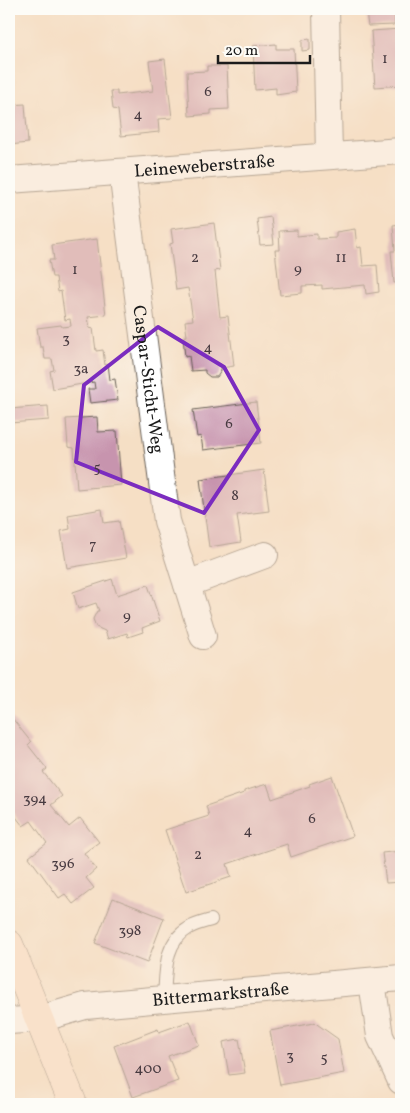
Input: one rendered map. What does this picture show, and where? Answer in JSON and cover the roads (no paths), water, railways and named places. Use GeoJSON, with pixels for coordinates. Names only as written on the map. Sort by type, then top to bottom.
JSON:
{"type":"FeatureCollection","features":[{"type":"Feature","properties":{"kind":"main road"},"geometry":{"type":"LineString","coordinates":[[9,944],[73,1104]]}},
{"type":"Feature","properties":{"kind":"street"},"geometry":{"type":"LineString","coordinates":[[326,9],[329,156]]}},
{"type":"Feature","properties":{"kind":"street","name":"Leineweberstraße"},"geometry":{"type":"LineString","coordinates":[[9,180],[401,151]]}},
{"type":"Feature","properties":{"kind":"street","name":"Caspar-Sticht-Weg"},"geometry":{"type":"LineString","coordinates":[[122,172],[167,521],[203,636]]}},
{"type":"Feature","properties":{"kind":"street"},"geometry":{"type":"LineString","coordinates":[[187,584],[265,554]]}},
{"type":"Feature","properties":{"kind":"street","name":"Bittermarkstraße"},"geometry":{"type":"LineString","coordinates":[[9,1021],[40,1019],[85,1006],[401,978]]}},
{"type":"Feature","properties":{"kind":"street"},"geometry":{"type":"LineString","coordinates":[[372,982],[380,1036],[401,1081]]}},
{"type":"Feature","properties":{"kind":"lane"},"geometry":{"type":"LineString","coordinates":[[164,999],[166,960],[172,942],[190,927],[211,920]]}}]}
